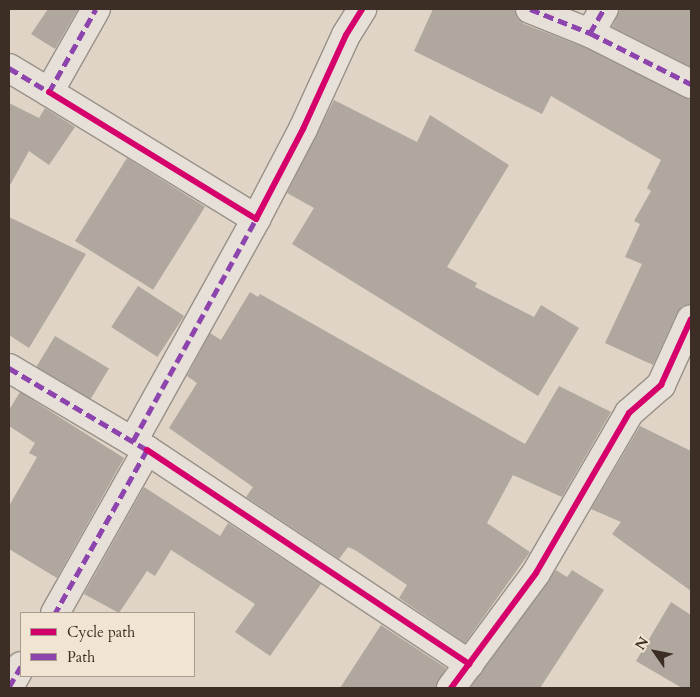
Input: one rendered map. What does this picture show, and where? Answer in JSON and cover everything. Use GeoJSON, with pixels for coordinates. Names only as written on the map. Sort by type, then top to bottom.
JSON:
{"type":"FeatureCollection","features":[{"type":"Feature","properties":{"kind":"street"},"geometry":{"type":"LineString","coordinates":[[49,92],[96,9]]}},
{"type":"Feature","properties":{"kind":"street"},"geometry":{"type":"LineString","coordinates":[[56,612],[303,129],[346,35],[362,9]]}},
{"type":"Feature","properties":{"kind":"street"},"geometry":{"type":"LineString","coordinates":[[530,9],[590,33],[691,84]]}},
{"type":"Feature","properties":{"kind":"street"},"geometry":{"type":"LineString","coordinates":[[590,33],[604,9]]}},
{"type":"Feature","properties":{"kind":"street"},"geometry":{"type":"LineString","coordinates":[[9,68],[256,219]]}},
{"type":"Feature","properties":{"kind":"street"},"geometry":{"type":"LineString","coordinates":[[450,688],[536,573],[629,413],[661,385],[691,319]]}},
{"type":"Feature","properties":{"kind":"street"},"geometry":{"type":"LineString","coordinates":[[9,368],[140,446],[469,664]]}},
{"type":"Feature","properties":{"kind":"street"},"geometry":{"type":"LineString","coordinates":[[9,686],[20,668]]}},
{"type":"Feature","properties":{"kind":"building"},"geometry":{"type":"Polygon","coordinates":[[[48,9],[78,9],[55,49],[31,34],[48,9]]]}},
{"type":"Feature","properties":{"kind":"building"},"geometry":{"type":"Polygon","coordinates":[[[433,9],[515,9],[517,18],[524,24],[584,47],[691,100],[691,304],[682,306],[677,313],[653,365],[605,343],[642,264],[625,257],[640,224],[634,221],[651,191],[647,188],[661,160],[551,96],[542,114],[414,51],[433,9]]]}},
{"type":"Feature","properties":{"kind":"building"},"geometry":{"type":"Polygon","coordinates":[[[620,9],[691,9],[691,67],[612,27],[620,9]]]}},
{"type":"Feature","properties":{"kind":"building"},"geometry":{"type":"Polygon","coordinates":[[[334,100],[417,142],[430,115],[509,165],[447,267],[477,283],[475,287],[534,317],[541,305],[579,328],[538,396],[292,244],[314,208],[287,193],[334,100]]]}},
{"type":"Feature","properties":{"kind":"building"},"geometry":{"type":"Polygon","coordinates":[[[9,103],[39,118],[45,108],[75,127],[49,165],[29,151],[9,187],[9,103]]]}},
{"type":"Feature","properties":{"kind":"building"},"geometry":{"type":"Polygon","coordinates":[[[127,158],[205,207],[153,290],[75,241],[127,158]]]}},
{"type":"Feature","properties":{"kind":"building"},"geometry":{"type":"Polygon","coordinates":[[[9,217],[86,254],[29,348],[9,335],[9,217]]]}},
{"type":"Feature","properties":{"kind":"building"},"geometry":{"type":"Polygon","coordinates":[[[138,286],[184,316],[157,357],[111,327],[138,286]]]}},
{"type":"Feature","properties":{"kind":"building"},"geometry":{"type":"Polygon","coordinates":[[[250,292],[258,297],[260,294],[525,444],[559,386],[611,412],[562,497],[513,475],[487,523],[530,552],[465,643],[399,598],[407,585],[348,547],[339,559],[246,497],[253,487],[169,428],[197,383],[187,376],[210,333],[221,340],[250,292]]]}},
{"type":"Feature","properties":{"kind":"building"},"geometry":{"type":"Polygon","coordinates":[[[55,336],[109,368],[90,399],[36,367],[55,336]]]}},
{"type":"Feature","properties":{"kind":"building"},"geometry":{"type":"Polygon","coordinates":[[[20,392],[124,458],[57,578],[9,549],[9,506],[37,457],[29,453],[35,443],[9,426],[9,410],[20,392]]]}},
{"type":"Feature","properties":{"kind":"building"},"geometry":{"type":"Polygon","coordinates":[[[640,426],[691,451],[691,591],[612,534],[621,522],[591,509],[640,426]]]}},
{"type":"Feature","properties":{"kind":"building"},"geometry":{"type":"Polygon","coordinates":[[[144,487],[220,536],[228,523],[321,584],[270,656],[235,632],[255,604],[171,550],[155,576],[147,571],[120,612],[84,594],[144,487]]]}},
{"type":"Feature","properties":{"kind":"building"},"geometry":{"type":"Polygon","coordinates":[[[556,570],[567,577],[572,570],[604,590],[540,688],[470,688],[556,570]]]}},
{"type":"Feature","properties":{"kind":"building"},"geometry":{"type":"Polygon","coordinates":[[[671,602],[691,615],[691,688],[682,688],[636,661],[671,602]]]}},
{"type":"Feature","properties":{"kind":"building"},"geometry":{"type":"Polygon","coordinates":[[[381,625],[446,668],[436,688],[340,688],[381,625]]]}},
{"type":"Feature","properties":{"kind":"marked path"},"geometry":{"type":"LineString","coordinates":[[9,68],[49,92],[96,9]]}},
{"type":"Feature","properties":{"kind":"marked path"},"geometry":{"type":"LineString","coordinates":[[530,9],[590,33],[691,84]]}},
{"type":"Feature","properties":{"kind":"marked path"},"geometry":{"type":"LineString","coordinates":[[590,33],[604,9]]}},
{"type":"Feature","properties":{"kind":"marked path"},"geometry":{"type":"LineString","coordinates":[[133,441],[256,219]]}},
{"type":"Feature","properties":{"kind":"marked path"},"geometry":{"type":"LineString","coordinates":[[9,368],[147,450],[56,612]]}},
{"type":"Feature","properties":{"kind":"marked path"},"geometry":{"type":"LineString","coordinates":[[9,687],[20,668]]}},
{"type":"Feature","properties":{"kind":"cycle path"},"geometry":{"type":"LineString","coordinates":[[49,92],[256,219],[303,129],[346,35],[362,9]]}},
{"type":"Feature","properties":{"kind":"cycle path"},"geometry":{"type":"LineString","coordinates":[[451,688],[536,573],[629,413],[661,385],[691,319]]}},
{"type":"Feature","properties":{"kind":"cycle path"},"geometry":{"type":"LineString","coordinates":[[147,450],[469,664]]}}]}
